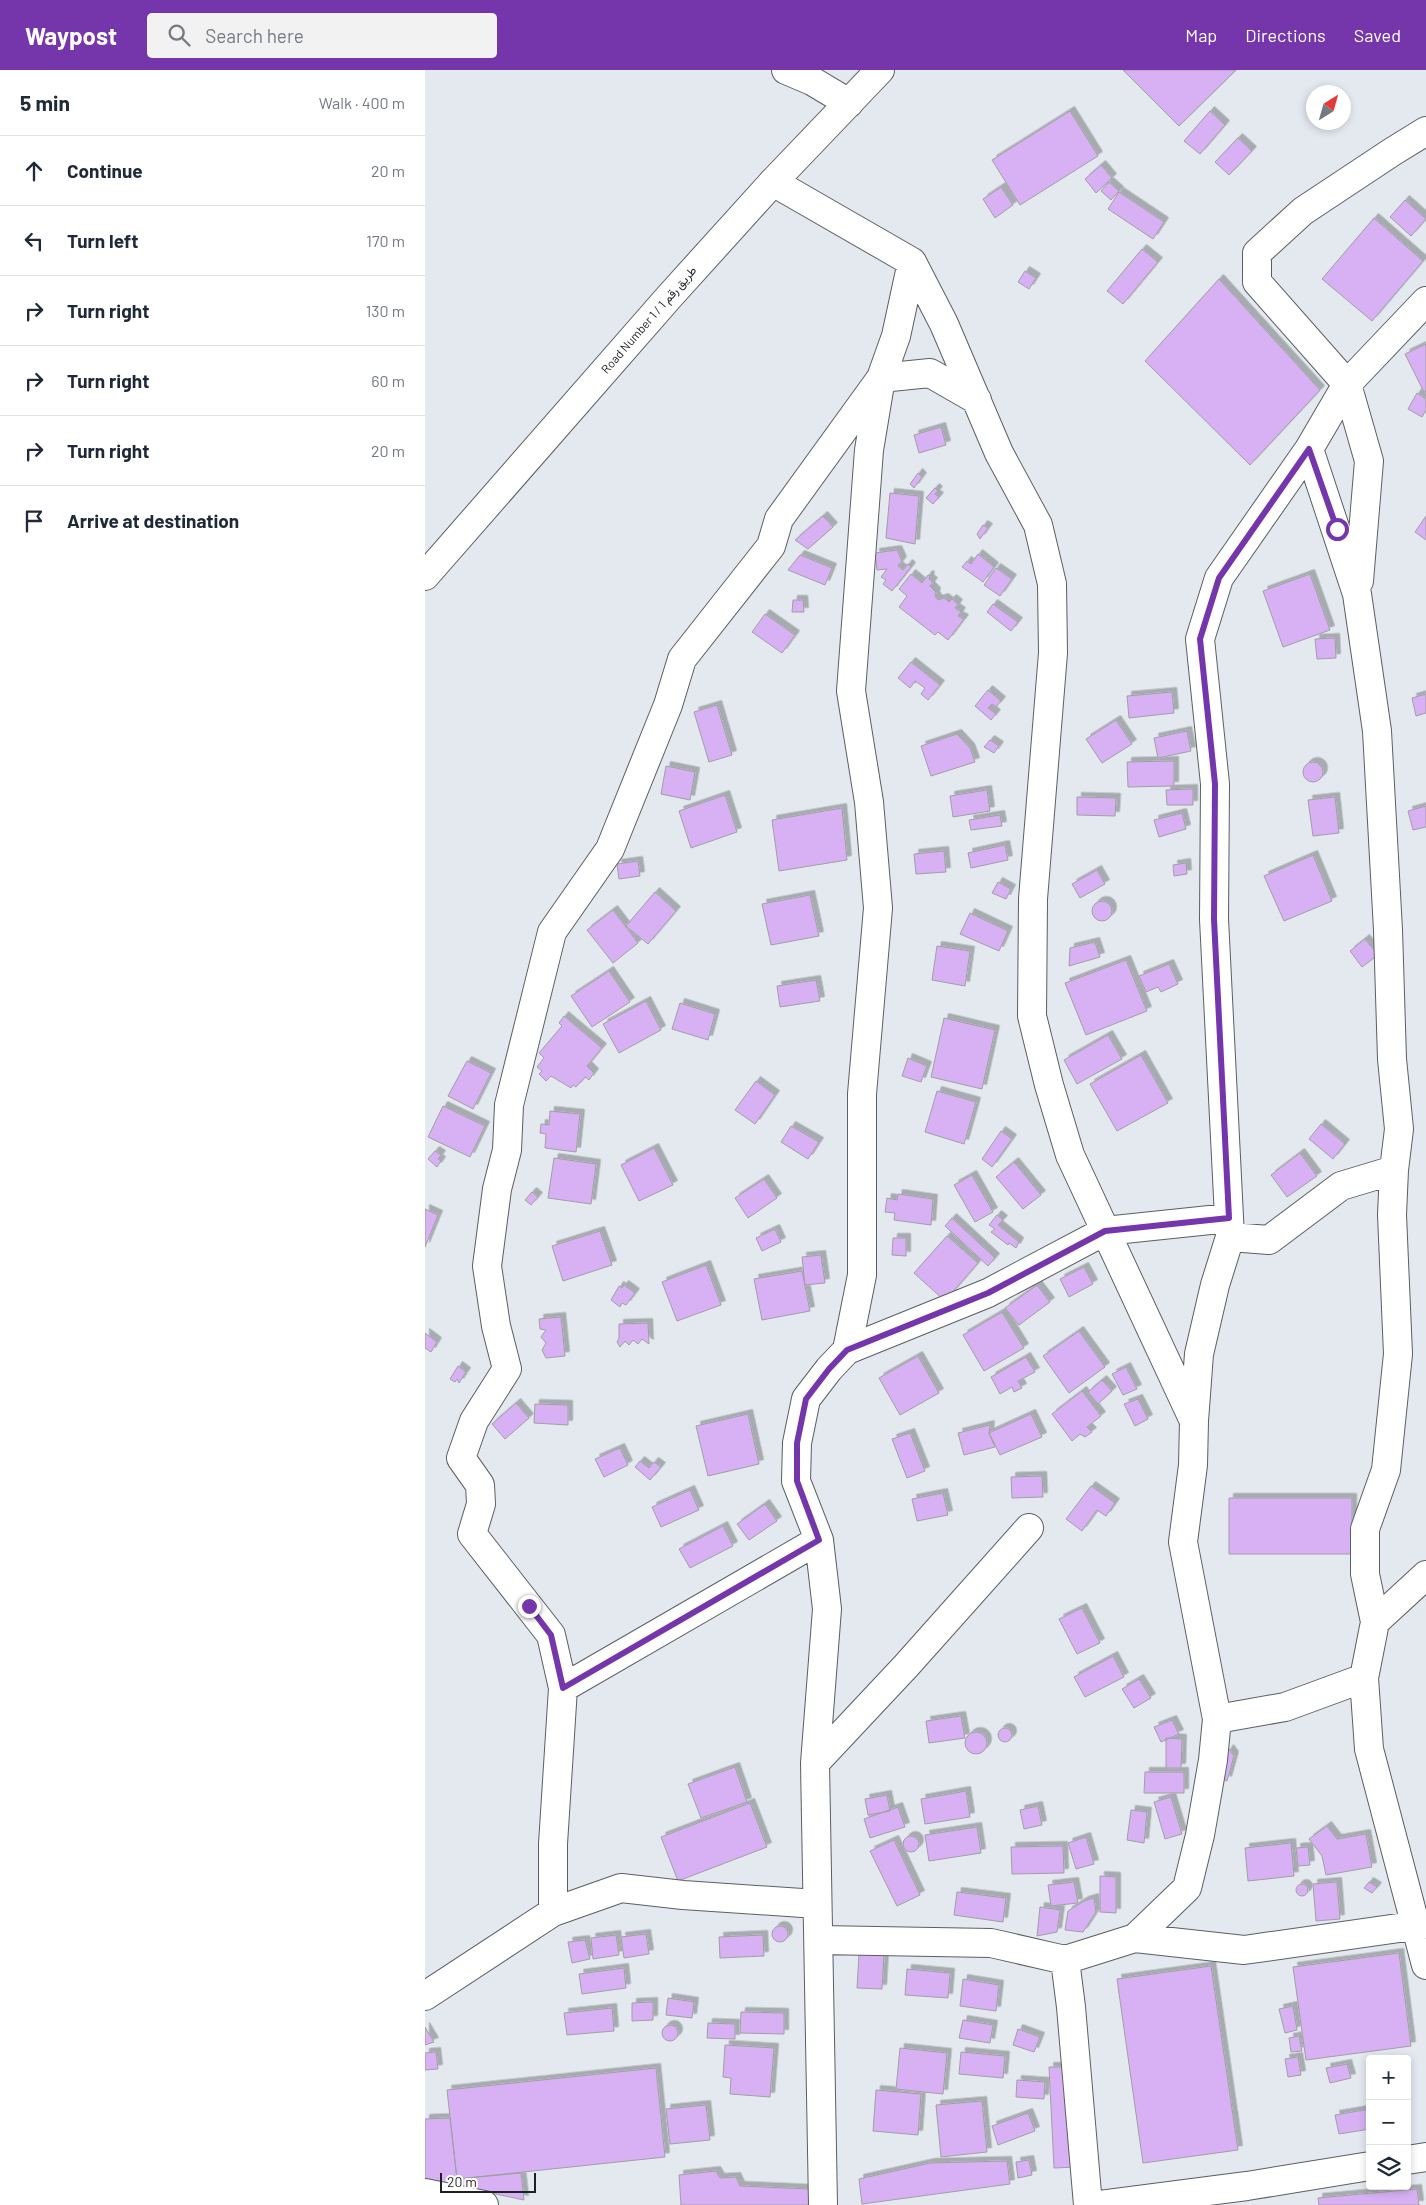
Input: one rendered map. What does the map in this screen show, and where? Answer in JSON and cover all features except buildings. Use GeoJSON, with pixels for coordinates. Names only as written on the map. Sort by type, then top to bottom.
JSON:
{"type":"FeatureCollection","features":[{"type":"Feature","properties":{"kind":"main road"},"geometry":{"type":"LineString","coordinates":[[787,70],[812,81],[849,103]]}},
{"type":"Feature","properties":{"kind":"main road","name":"Road Number 1 / طريق رقم 1"},"geometry":{"type":"LineString","coordinates":[[425,576],[669,297],[773,182],[880,70]]}},
{"type":"Feature","properties":{"kind":"main road"},"geometry":{"type":"LineString","coordinates":[[1357,594],[1369,461],[1347,384],[1257,282],[1257,253],[1303,211],[1426,131]]}},
{"type":"Feature","properties":{"kind":"main road"},"geometry":{"type":"LineString","coordinates":[[773,182],[912,262],[945,324],[999,453],[1038,525],[1052,584],[1053,653],[1033,899],[1032,1016],[1049,1085],[1070,1155],[1194,1421]]}},
{"type":"Feature","properties":{"kind":"main road"},"geometry":{"type":"LineString","coordinates":[[847,1350],[861,1275],[861,1094],[878,908],[869,802],[851,691],[869,450],[881,378],[896,336],[912,262]]}},
{"type":"Feature","properties":{"kind":"main road"},"geometry":{"type":"LineString","coordinates":[[1135,1938],[1187,1888],[1200,1835],[1213,1760],[1217,1719],[1183,1542],[1193,1465],[1199,1354],[1230,1228],[1214,919],[1215,784],[1200,639],[1219,578],[1309,449],[1347,384],[1426,301]]}},
{"type":"Feature","properties":{"kind":"main road"},"geometry":{"type":"LineString","coordinates":[[553,1912],[553,1844],[563,1688],[551,1635],[472,1534],[481,1504],[480,1485],[461,1458],[474,1420],[507,1369],[496,1326],[487,1266],[497,1188],[507,1150],[509,1105],[552,932],[610,850],[668,705],[682,659],[771,546],[779,519],[881,378],[930,373],[977,400]]}},
{"type":"Feature","properties":{"kind":"main road"},"geometry":{"type":"LineString","coordinates":[[1309,449],[1357,594],[1377,731],[1388,930],[1392,1059],[1399,1129],[1394,1170],[1393,1215],[1398,1354],[1386,1470],[1365,1529],[1365,1574],[1375,1622],[1364,1678],[1369,1749],[1422,1925],[1426,1965]]}},
{"type":"Feature","properties":{"kind":"main road"},"geometry":{"type":"LineString","coordinates":[[823,2205],[815,1763],[827,1609],[819,1540],[797,1481],[797,1443],[806,1399],[829,1369],[847,1350],[988,1293],[1105,1231],[1230,1228],[1269,1240],[1341,1186],[1394,1170]]}},
{"type":"Feature","properties":{"kind":"main road"},"geometry":{"type":"LineString","coordinates":[[815,1763],[906,1666],[1029,1528]]}},
{"type":"Feature","properties":{"kind":"main road"},"geometry":{"type":"LineString","coordinates":[[563,1688],[819,1540]]}},
{"type":"Feature","properties":{"kind":"main road"},"geometry":{"type":"LineString","coordinates":[[1375,1622],[1426,1575]]}},
{"type":"Feature","properties":{"kind":"main road"},"geometry":{"type":"LineString","coordinates":[[1217,1719],[1285,1707],[1364,1678]]}},
{"type":"Feature","properties":{"kind":"main road"},"geometry":{"type":"LineString","coordinates":[[425,1996],[553,1912],[621,1888],[683,1895],[817,1904]]}},
{"type":"Feature","properties":{"kind":"main road"},"geometry":{"type":"LineString","coordinates":[[819,1940],[991,1943],[1065,1960],[1135,1938],[1244,1950],[1422,1925]]}},
{"type":"Feature","properties":{"kind":"main road"},"geometry":{"type":"LineString","coordinates":[[1065,1960],[1071,2007],[1088,2205]]}},
{"type":"Feature","properties":{"kind":"main road"},"geometry":{"type":"LineString","coordinates":[[1411,2159],[1426,2157]]}},
{"type":"Feature","properties":{"kind":"main road"},"geometry":{"type":"LineString","coordinates":[[1100,2205],[1247,2186],[1366,2167]]}},
{"type":"Feature","properties":{"kind":"main road"},"geometry":{"type":"LineString","coordinates":[[425,2193],[484,2205]]}},
{"type":"Feature","properties":{"kind":"route"},"geometry":{"type":"LineString","coordinates":[[529,1606],[551,1635],[563,1688],[819,1540],[797,1481],[797,1443],[806,1399],[829,1369],[847,1350],[988,1293],[1105,1231],[1229,1218],[1214,919],[1215,784],[1200,639],[1219,578],[1309,449],[1337,529]]}}]}
